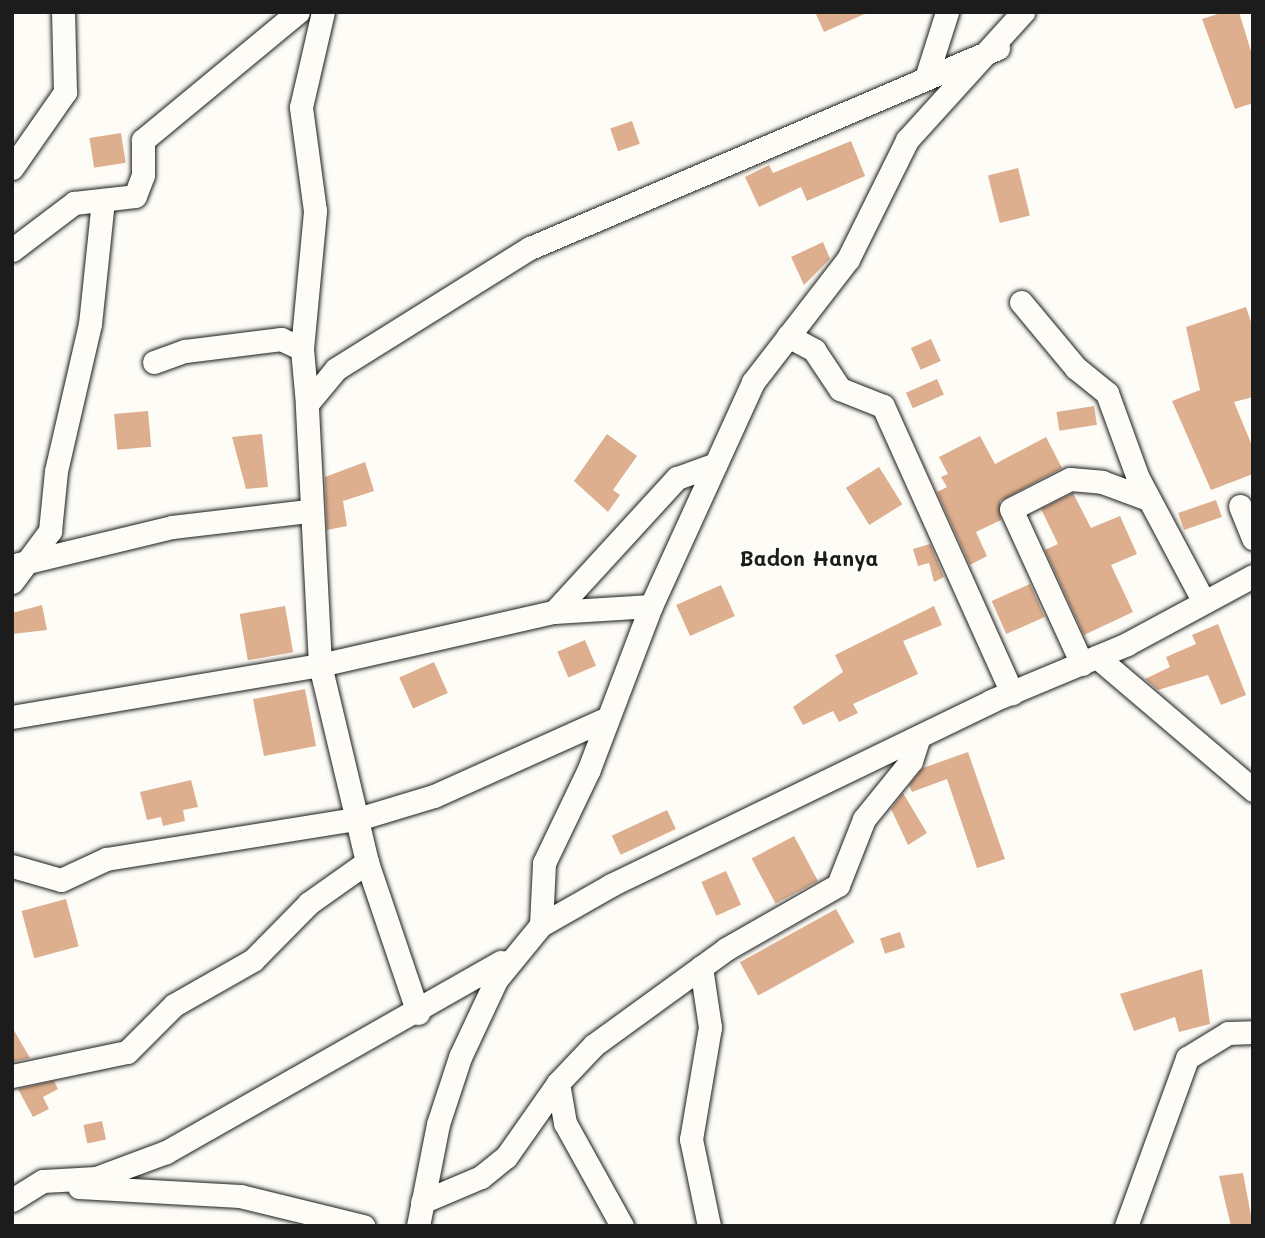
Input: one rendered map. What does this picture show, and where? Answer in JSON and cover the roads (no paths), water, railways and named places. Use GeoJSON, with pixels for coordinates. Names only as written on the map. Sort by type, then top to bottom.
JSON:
{"type":"FeatureCollection","features":[{"type":"Feature","properties":{"kind":"street"},"geometry":{"type":"LineString","coordinates":[[12,168],[65,92],[63,12]]}},
{"type":"Feature","properties":{"kind":"street"},"geometry":{"type":"LineString","coordinates":[[12,250],[74,203],[135,196],[144,175],[143,140],[298,12]]}},
{"type":"Feature","properties":{"kind":"street"},"geometry":{"type":"LineString","coordinates":[[323,12],[300,107],[315,211],[302,349],[307,404],[308,511],[320,665],[361,818],[367,862],[418,1013]]}},
{"type":"Feature","properties":{"kind":"street"},"geometry":{"type":"LineString","coordinates":[[926,78],[947,12]]}},
{"type":"Feature","properties":{"kind":"street"},"geometry":{"type":"LineString","coordinates":[[541,925],[544,863],[589,769],[603,720],[651,606],[753,382],[848,259],[908,140],[929,110],[998,48],[1023,12]]}},
{"type":"Feature","properties":{"kind":"street"},"geometry":{"type":"LineString","coordinates":[[307,404],[336,369],[530,248],[998,48]]}},
{"type":"Feature","properties":{"kind":"street"},"geometry":{"type":"LineString","coordinates":[[17,570],[50,531],[56,471],[90,324],[103,200]]}},
{"type":"Feature","properties":{"kind":"street"},"geometry":{"type":"LineString","coordinates":[[1021,302],[1076,368],[1107,393],[1148,499],[1203,600]]}},
{"type":"Feature","properties":{"kind":"street"},"geometry":{"type":"LineString","coordinates":[[788,336],[814,349],[840,388],[883,406],[1012,693]]}},
{"type":"Feature","properties":{"kind":"street"},"geometry":{"type":"LineString","coordinates":[[154,362],[185,351],[281,340],[302,349]]}},
{"type":"Feature","properties":{"kind":"street"},"geometry":{"type":"LineString","coordinates":[[554,612],[677,478],[716,464]]}},
{"type":"Feature","properties":{"kind":"street"},"geometry":{"type":"LineString","coordinates":[[1148,499],[1102,482],[1070,479],[1011,509],[1089,661],[1253,790]]}},
{"type":"Feature","properties":{"kind":"street"},"geometry":{"type":"LineString","coordinates":[[1240,506],[1253,538]]}},
{"type":"Feature","properties":{"kind":"street"},"geometry":{"type":"LineString","coordinates":[[17,570],[172,527],[308,511]]}},
{"type":"Feature","properties":{"kind":"street"},"geometry":{"type":"LineString","coordinates":[[12,1199],[43,1181],[96,1178],[166,1152],[338,1051],[418,1013],[515,951],[541,925],[611,885],[1012,693],[1089,661],[1253,576]]}},
{"type":"Feature","properties":{"kind":"street"},"geometry":{"type":"LineString","coordinates":[[12,717],[320,665],[554,612],[651,606]]}},
{"type":"Feature","properties":{"kind":"street"},"geometry":{"type":"LineString","coordinates":[[12,866],[61,880],[106,859],[361,818],[434,796],[603,720]]}},
{"type":"Feature","properties":{"kind":"street"},"geometry":{"type":"LineString","coordinates":[[422,1202],[481,1177],[506,1157],[558,1083],[594,1045],[701,967],[838,886],[864,819],[911,761],[919,737]]}},
{"type":"Feature","properties":{"kind":"street"},"geometry":{"type":"LineString","coordinates":[[12,1076],[127,1052],[174,1006],[253,960],[309,902],[367,862]]}},
{"type":"Feature","properties":{"kind":"street"},"geometry":{"type":"LineString","coordinates":[[418,1226],[460,1057],[515,951]]}},
{"type":"Feature","properties":{"kind":"street"},"geometry":{"type":"LineString","coordinates":[[701,967],[710,1027],[691,1139],[709,1226]]}},
{"type":"Feature","properties":{"kind":"street"},"geometry":{"type":"LineString","coordinates":[[1126,1226],[1187,1058],[1228,1033],[1253,1032]]}},
{"type":"Feature","properties":{"kind":"street"},"geometry":{"type":"LineString","coordinates":[[558,1083],[565,1124],[622,1226]]}},
{"type":"Feature","properties":{"kind":"street"},"geometry":{"type":"LineString","coordinates":[[43,1181],[240,1196],[363,1226]]}},
{"type":"Feature","properties":{"kind":"district","name":"Badon Hanya"},"geometry":{"type":"Point","coordinates":[809,558]}}]}
